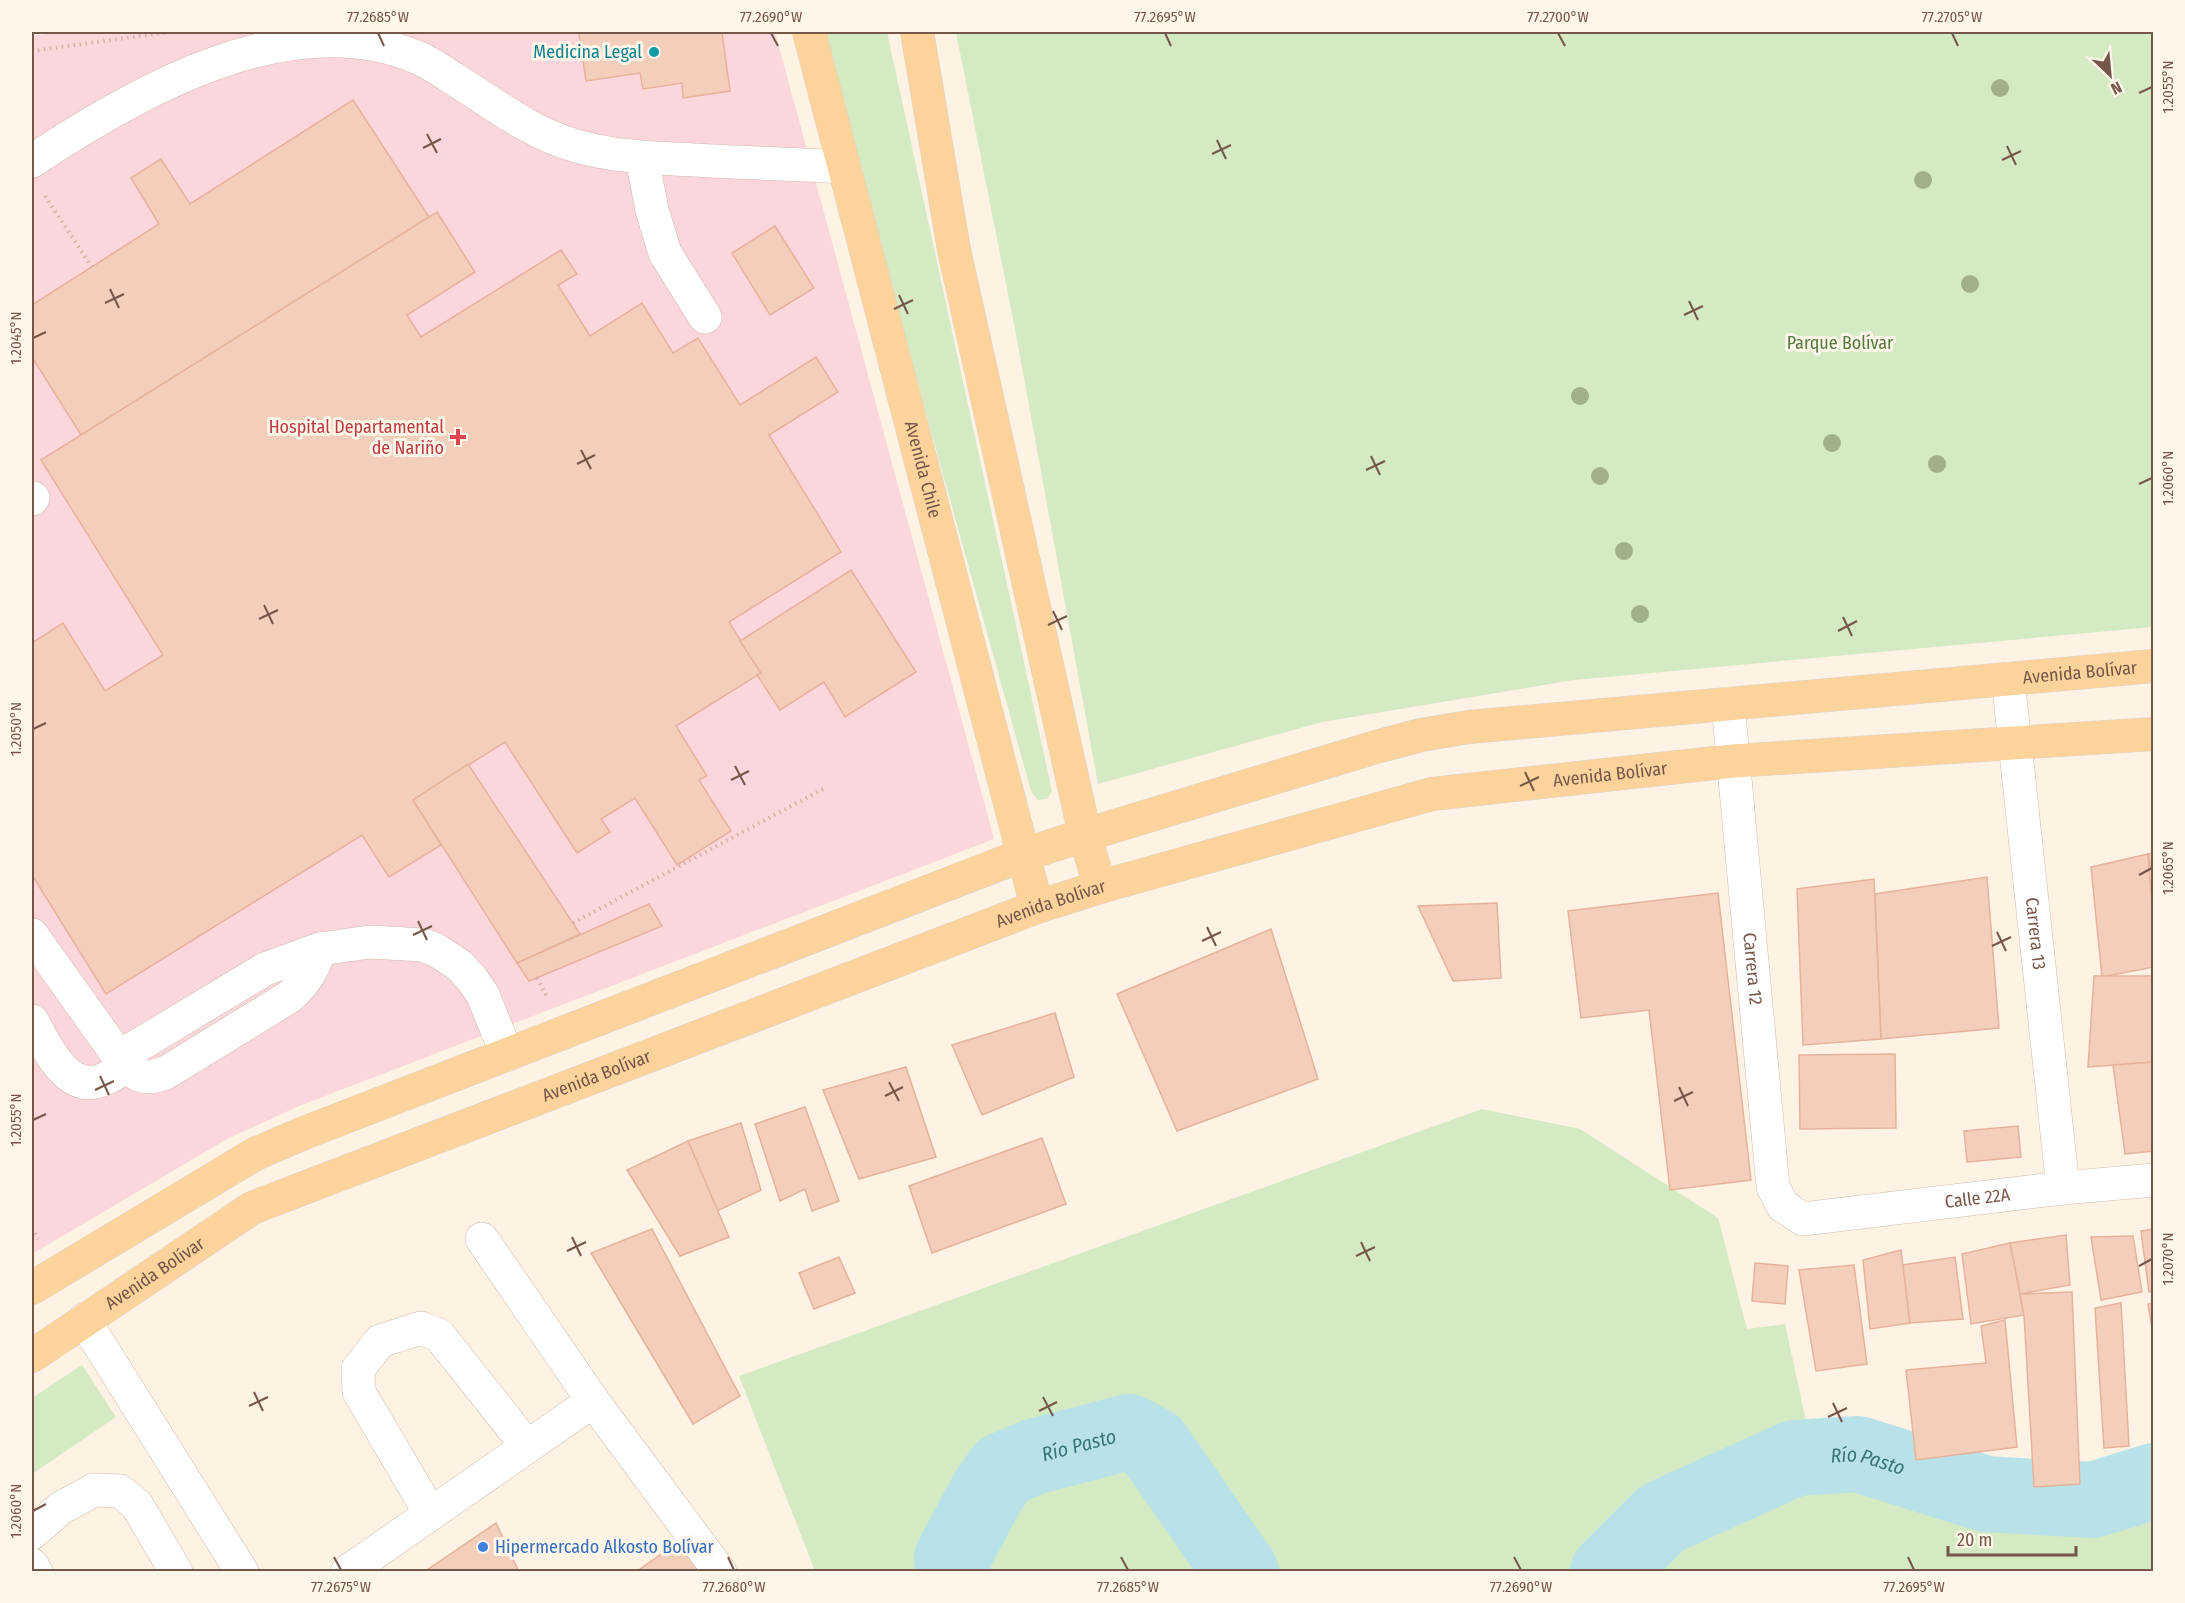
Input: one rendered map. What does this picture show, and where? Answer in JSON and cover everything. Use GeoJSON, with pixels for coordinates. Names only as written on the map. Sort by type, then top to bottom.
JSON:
{"type":"FeatureCollection","features":[{"type":"Feature","properties":{"kind":"main road","name":"Avenida Chile"},"geometry":{"type":"LineString","coordinates":[[809,32],[1037,907]]}},
{"type":"Feature","properties":{"kind":"main road"},"geometry":{"type":"LineString","coordinates":[[917,32],[954,250],[1085,834],[1100,886]]}},
{"type":"Feature","properties":{"kind":"main road","name":"Avenida Bolívar"},"geometry":{"type":"LineString","coordinates":[[32,1288],[255,1154],[304,1133],[1023,855],[1085,834],[1421,735],[1469,727],[2154,666]]}},
{"type":"Feature","properties":{"kind":"main road","name":"Avenida Bolívar"},"geometry":{"type":"LineString","coordinates":[[32,1356],[252,1208],[1037,907],[1100,886],[1432,794],[1733,761],[2154,734]]}},
{"type":"Feature","properties":{"kind":"street"},"geometry":{"type":"LineString","coordinates":[[32,160],[127,102],[204,68],[288,45],[337,40],[362,41],[393,48],[422,59],[523,124],[548,136],[595,151],[642,158],[844,167]]}},
{"type":"Feature","properties":{"kind":"street"},"geometry":{"type":"LineString","coordinates":[[642,158],[652,210],[665,253],[705,317]]}},
{"type":"Feature","properties":{"kind":"street","name":"Carrera 13"},"geometry":{"type":"LineString","coordinates":[[2008,679],[2063,1188]]}},
{"type":"Feature","properties":{"kind":"street","name":"Carrera 12"},"geometry":{"type":"LineString","coordinates":[[1728,704],[1773,1187],[1783,1206],[1803,1219]]}},
{"type":"Feature","properties":{"kind":"street"},"geometry":{"type":"LineString","coordinates":[[32,935],[122,1062],[141,1076],[149,1078],[167,1072],[289,997],[302,986],[312,972],[320,949],[370,942],[423,945],[436,950],[459,965],[483,995],[507,1055]]}},
{"type":"Feature","properties":{"kind":"street"},"geometry":{"type":"LineString","coordinates":[[32,1021],[61,1067],[70,1076],[88,1082],[98,1082],[122,1062]]}},
{"type":"Feature","properties":{"kind":"street","name":"Calle 22A"},"geometry":{"type":"LineString","coordinates":[[1803,1219],[2063,1188],[2154,1180]]}},
{"type":"Feature","properties":{"kind":"street"},"geometry":{"type":"LineString","coordinates":[[482,1239],[592,1401],[720,1572]]}},
{"type":"Feature","properties":{"kind":"street"},"geometry":{"type":"LineString","coordinates":[[84,1320],[242,1572]]}},
{"type":"Feature","properties":{"kind":"street"},"geometry":{"type":"LineString","coordinates":[[430,1514],[359,1392],[358,1369],[380,1341],[421,1328],[439,1335],[527,1446]]}},
{"type":"Feature","properties":{"kind":"street"},"geometry":{"type":"LineString","coordinates":[[347,1572],[592,1401]]}},
{"type":"Feature","properties":{"kind":"street"},"geometry":{"type":"LineString","coordinates":[[32,1533],[61,1508],[94,1490],[120,1491],[137,1505],[176,1572]]}},
{"type":"Feature","properties":{"kind":"street"},"geometry":{"type":"LineString","coordinates":[[32,1565],[36,1572]]}},
{"type":"Feature","properties":{"kind":"path"},"geometry":{"type":"LineString","coordinates":[[32,51],[170,32]]}},
{"type":"Feature","properties":{"kind":"path"},"geometry":{"type":"LineString","coordinates":[[44,194],[92,267]]}},
{"type":"Feature","properties":{"kind":"path"},"geometry":{"type":"LineString","coordinates":[[573,923],[823,789]]}},
{"type":"Feature","properties":{"kind":"path"},"geometry":{"type":"LineString","coordinates":[[493,1020],[549,999],[537,978]]}},
{"type":"Feature","properties":{"kind":"path"},"geometry":{"type":"LineString","coordinates":[[32,1228],[38,1240]]}},
{"type":"Feature","properties":{"kind":"path"},"geometry":{"type":"LineString","coordinates":[[32,1244],[48,1234]]}},
{"type":"Feature","properties":{"kind":"shaded area","name":"Hospital Departamental de Nariño"},"geometry":{"type":"Polygon","coordinates":[[[62,32],[775,32],[994,839],[299,1106],[227,1139],[32,1254],[32,36],[62,32]]]}},
{"type":"Feature","properties":{"kind":"green space"},"geometry":{"type":"Polygon","coordinates":[[[820,32],[887,32],[1052,791],[1047,799],[1038,800],[1031,791],[820,32]]]}},
{"type":"Feature","properties":{"kind":"green space","name":"Parque Bolívar"},"geometry":{"type":"Polygon","coordinates":[[[956,32],[2153,32],[2153,627],[1574,680],[1322,722],[1098,784],[1015,329],[956,32]]]}},
{"type":"Feature","properties":{"kind":"green space"},"geometry":{"type":"Polygon","coordinates":[[[1482,1109],[1580,1129],[1718,1218],[1747,1329],[1785,1324],[1808,1430],[1721,1476],[1633,1529],[1591,1571],[1253,1571],[1174,1452],[1130,1423],[994,1464],[951,1533],[943,1571],[815,1571],[739,1376],[1482,1109]]]}},
{"type":"Feature","properties":{"kind":"green space"},"geometry":{"type":"Polygon","coordinates":[[[82,1365],[116,1417],[32,1474],[32,1398],[82,1365]]]}},
{"type":"Feature","properties":{"kind":"green space"},"geometry":{"type":"Polygon","coordinates":[[[1139,1440],[1235,1571],[975,1571],[975,1550],[1020,1477],[1139,1440]]]}},
{"type":"Feature","properties":{"kind":"green space"},"geometry":{"type":"Polygon","coordinates":[[[1852,1464],[1983,1511],[2089,1515],[2153,1497],[2153,1571],[1622,1571],[1669,1523],[1797,1467],[1852,1464]]]}},
{"type":"Feature","properties":{"kind":"building","name":"Medicina Legal"},"geometry":{"type":"Polygon","coordinates":[[[579,32],[722,32],[730,91],[683,98],[682,83],[643,89],[640,73],[586,81],[579,32]]]}},
{"type":"Feature","properties":{"kind":"building"},"geometry":{"type":"Polygon","coordinates":[[[353,100],[429,217],[81,435],[32,357],[32,305],[159,224],[131,178],[161,159],[190,204],[353,100]]]}},
{"type":"Feature","properties":{"kind":"building"},"geometry":{"type":"Polygon","coordinates":[[[437,212],[475,272],[407,315],[421,337],[561,250],[577,274],[558,285],[590,336],[642,303],[673,353],[698,338],[740,405],[816,357],[838,392],[769,435],[841,552],[729,622],[761,673],[676,726],[707,776],[699,780],[731,831],[677,865],[635,798],[601,819],[610,832],[577,853],[505,742],[413,800],[441,845],[389,877],[362,835],[106,994],[32,875],[32,643],[63,623],[105,691],[163,655],[41,460],[437,212]]]}},
{"type":"Feature","properties":{"kind":"building"},"geometry":{"type":"Polygon","coordinates":[[[775,226],[814,288],[770,315],[732,253],[775,226]]]}},
{"type":"Feature","properties":{"kind":"building"},"geometry":{"type":"Polygon","coordinates":[[[851,570],[916,672],[845,717],[824,682],[780,710],[757,675],[761,673],[740,641],[851,570]]]}},
{"type":"Feature","properties":{"kind":"building"},"geometry":{"type":"Polygon","coordinates":[[[468,764],[580,934],[517,963],[413,800],[468,764]]]}},
{"type":"Feature","properties":{"kind":"building"},"geometry":{"type":"Polygon","coordinates":[[[2154,853],[2154,884],[2148,854],[2154,853]]]}},
{"type":"Feature","properties":{"kind":"building"},"geometry":{"type":"Polygon","coordinates":[[[2148,854],[2154,926],[2154,967],[2102,977],[2091,867],[2148,854]]]}},
{"type":"Feature","properties":{"kind":"building"},"geometry":{"type":"Polygon","coordinates":[[[1987,877],[1999,1028],[1881,1039],[1875,894],[1987,877]]]}},
{"type":"Feature","properties":{"kind":"building"},"geometry":{"type":"Polygon","coordinates":[[[1874,879],[1881,1039],[1803,1045],[1797,889],[1874,879]]]}},
{"type":"Feature","properties":{"kind":"building"},"geometry":{"type":"Polygon","coordinates":[[[1718,893],[1751,1180],[1670,1190],[1649,1010],[1581,1018],[1568,911],[1718,893]]]}},
{"type":"Feature","properties":{"kind":"building"},"geometry":{"type":"Polygon","coordinates":[[[1497,903],[1501,978],[1453,981],[1418,906],[1497,903]]]}},
{"type":"Feature","properties":{"kind":"building"},"geometry":{"type":"Polygon","coordinates":[[[649,904],[662,926],[529,981],[517,963],[649,904]]]}},
{"type":"Feature","properties":{"kind":"building"},"geometry":{"type":"Polygon","coordinates":[[[1271,929],[1318,1079],[1177,1131],[1117,994],[1271,929]]]}},
{"type":"Feature","properties":{"kind":"building"},"geometry":{"type":"Polygon","coordinates":[[[2094,976],[2154,976],[2154,1062],[2088,1067],[2094,976]]]}},
{"type":"Feature","properties":{"kind":"building"},"geometry":{"type":"Polygon","coordinates":[[[1055,1013],[1074,1077],[982,1115],[952,1045],[1055,1013]]]}},
{"type":"Feature","properties":{"kind":"building"},"geometry":{"type":"Polygon","coordinates":[[[1895,1054],[1896,1128],[1800,1129],[1799,1055],[1895,1054]]]}},
{"type":"Feature","properties":{"kind":"building"},"geometry":{"type":"Polygon","coordinates":[[[2154,1062],[2154,1151],[2125,1154],[2113,1065],[2154,1062]]]}},
{"type":"Feature","properties":{"kind":"building"},"geometry":{"type":"Polygon","coordinates":[[[906,1067],[936,1157],[859,1179],[823,1090],[906,1067]]]}},
{"type":"Feature","properties":{"kind":"building"},"geometry":{"type":"Polygon","coordinates":[[[805,1107],[839,1201],[812,1211],[805,1189],[780,1201],[755,1124],[805,1107]]]}},
{"type":"Feature","properties":{"kind":"building"},"geometry":{"type":"Polygon","coordinates":[[[741,1123],[761,1190],[717,1211],[688,1141],[741,1123]]]}},
{"type":"Feature","properties":{"kind":"building"},"geometry":{"type":"Polygon","coordinates":[[[2018,1126],[2021,1157],[1967,1162],[1964,1131],[2018,1126]]]}},
{"type":"Feature","properties":{"kind":"building"},"geometry":{"type":"Polygon","coordinates":[[[1042,1138],[1066,1204],[932,1253],[909,1186],[1042,1138]]]}},
{"type":"Feature","properties":{"kind":"building"},"geometry":{"type":"Polygon","coordinates":[[[688,1141],[729,1237],[680,1256],[627,1170],[688,1141]]]}},
{"type":"Feature","properties":{"kind":"building"},"geometry":{"type":"Polygon","coordinates":[[[652,1229],[740,1396],[693,1424],[591,1253],[652,1229]]]}},
{"type":"Feature","properties":{"kind":"building"},"geometry":{"type":"Polygon","coordinates":[[[2154,1229],[2154,1292],[2149,1292],[2141,1231],[2154,1229]]]}},
{"type":"Feature","properties":{"kind":"building"},"geometry":{"type":"Polygon","coordinates":[[[2066,1235],[2070,1285],[2020,1294],[2010,1243],[2066,1235]]]}},
{"type":"Feature","properties":{"kind":"building"},"geometry":{"type":"Polygon","coordinates":[[[2133,1236],[2142,1292],[2101,1300],[2091,1237],[2133,1236]]]}},
{"type":"Feature","properties":{"kind":"building"},"geometry":{"type":"Polygon","coordinates":[[[2010,1243],[2024,1315],[1971,1324],[1962,1254],[2010,1243]]]}},
{"type":"Feature","properties":{"kind":"building"},"geometry":{"type":"Polygon","coordinates":[[[1901,1250],[1910,1323],[1870,1329],[1863,1260],[1901,1250]]]}},
{"type":"Feature","properties":{"kind":"building"},"geometry":{"type":"Polygon","coordinates":[[[839,1257],[855,1293],[814,1309],[799,1273],[839,1257]]]}},
{"type":"Feature","properties":{"kind":"building"},"geometry":{"type":"Polygon","coordinates":[[[1955,1257],[1963,1319],[1910,1323],[1903,1265],[1955,1257]]]}},
{"type":"Feature","properties":{"kind":"building"},"geometry":{"type":"Polygon","coordinates":[[[1755,1263],[1788,1266],[1785,1304],[1752,1301],[1755,1263]]]}},
{"type":"Feature","properties":{"kind":"building"},"geometry":{"type":"Polygon","coordinates":[[[1854,1265],[1867,1364],[1816,1371],[1799,1270],[1854,1265]]]}},
{"type":"Feature","properties":{"kind":"building"},"geometry":{"type":"Polygon","coordinates":[[[2072,1292],[2080,1484],[2034,1487],[2024,1315],[2020,1294],[2072,1292]]]}},
{"type":"Feature","properties":{"kind":"building"},"geometry":{"type":"Polygon","coordinates":[[[2121,1303],[2129,1446],[2104,1448],[2095,1308],[2121,1303]]]}},
{"type":"Feature","properties":{"kind":"building"},"geometry":{"type":"Polygon","coordinates":[[[2154,1303],[2154,1340],[2148,1304],[2154,1303]]]}},
{"type":"Feature","properties":{"kind":"building"},"geometry":{"type":"Polygon","coordinates":[[[2005,1320],[2017,1447],[1916,1460],[1906,1370],[1986,1363],[1981,1326],[2005,1320]]]}},
{"type":"Feature","properties":{"kind":"building","name":"Hipermercado Alkosto Bolívar"},"geometry":{"type":"Polygon","coordinates":[[[496,1523],[519,1572],[424,1572],[496,1523]]]}},
{"type":"Feature","properties":{"kind":"building"},"geometry":{"type":"Polygon","coordinates":[[[681,1540],[702,1572],[636,1572],[681,1540]]]}},
{"type":"Feature","properties":{"kind":"waterway","name":"Río Pasto"},"geometry":{"type":"LineString","coordinates":[[953,1572],[952,1558],[988,1491],[1003,1470],[1033,1457],[1129,1432],[1153,1445],[1241,1572]]}},
{"type":"Feature","properties":{"kind":"waterway","name":"Río Pasto"},"geometry":{"type":"LineString","coordinates":[[1608,1572],[1662,1518],[1795,1458],[1858,1454],[1986,1494],[2093,1500],[2154,1481]]}},
{"type":"Feature","properties":{"kind":"place","name":"Medicina Legal"},"geometry":{"type":"Point","coordinates":[654,52]}},
{"type":"Feature","properties":{"kind":"place","name":"Hospital Departamental de Nariño"},"geometry":{"type":"Point","coordinates":[458,437]}},
{"type":"Feature","properties":{"kind":"place","name":"Hipermercado Alkosto Bolívar"},"geometry":{"type":"Point","coordinates":[483,1547]}}]}
